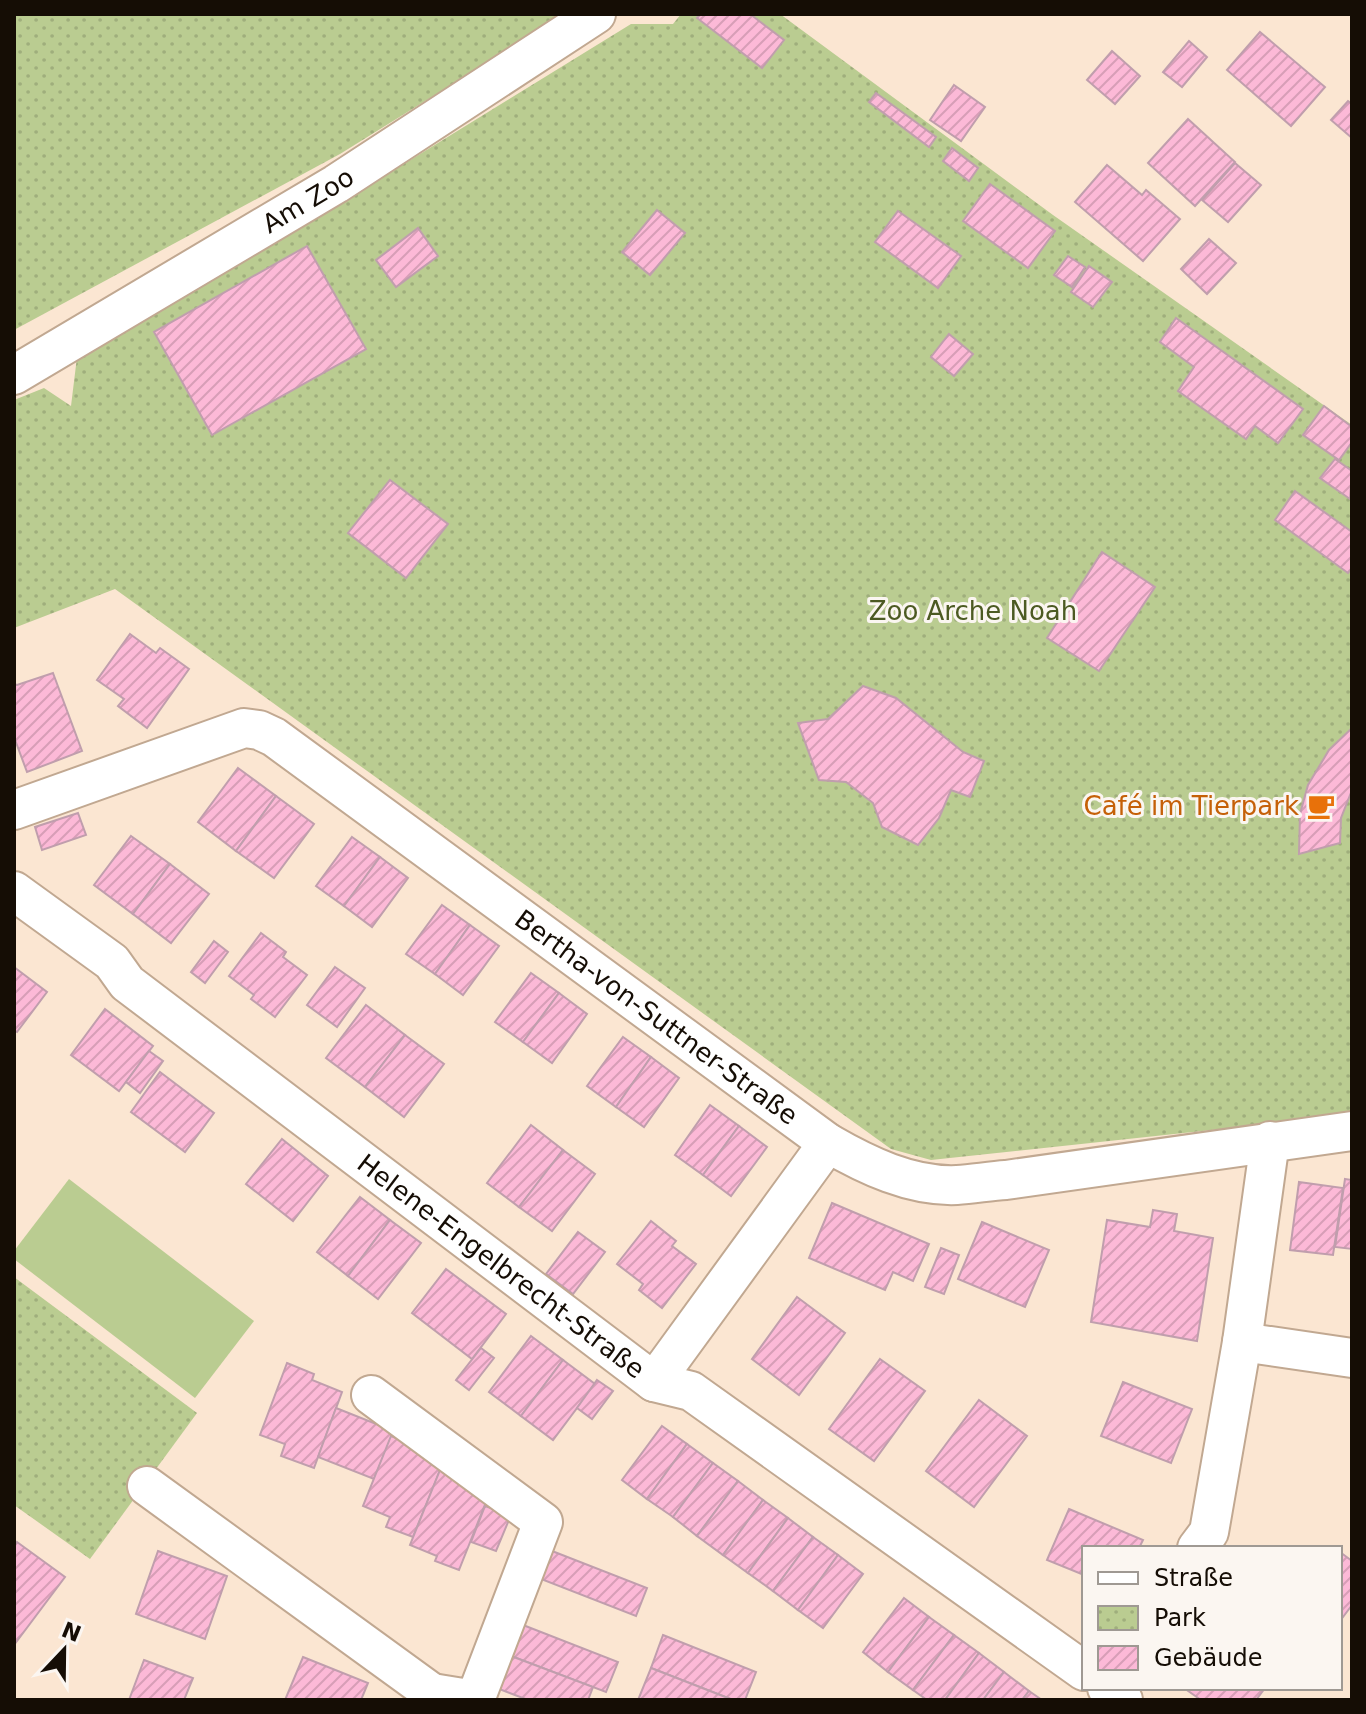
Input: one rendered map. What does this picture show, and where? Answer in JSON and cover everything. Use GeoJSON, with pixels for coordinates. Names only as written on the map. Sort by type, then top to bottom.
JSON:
{"type":"FeatureCollection","features":[{"type":"Feature","properties":{"kind":"street","name":"Am Zoo"},"geometry":{"type":"LineString","coordinates":[[14,375],[336,184],[596,14]]}},
{"type":"Feature","properties":{"kind":"street","name":"Bertha-von-Suttner-Straße"},"geometry":{"type":"LineString","coordinates":[[14,810],[244,728],[259,730],[274,737],[828,1143],[864,1164],[927,1183],[955,1185],[1096,1168],[1352,1131]]}},
{"type":"Feature","properties":{"kind":"street","name":"Helene-Engelbrecht-Straße"},"geometry":{"type":"LineString","coordinates":[[14,891],[112,962],[127,983],[654,1382],[691,1391],[1082,1670]]}},
{"type":"Feature","properties":{"kind":"street"},"geometry":{"type":"LineString","coordinates":[[1198,1546],[1209,1532],[1242,1342],[1270,1141]]}},
{"type":"Feature","properties":{"kind":"street"},"geometry":{"type":"LineString","coordinates":[[654,1382],[828,1143]]}},
{"type":"Feature","properties":{"kind":"street"},"geometry":{"type":"LineString","coordinates":[[1242,1342],[1352,1358]]}},
{"type":"Feature","properties":{"kind":"street"},"geometry":{"type":"LineString","coordinates":[[147,1486],[430,1697],[475,1700],[543,1522],[371,1395]]}},
{"type":"Feature","properties":{"kind":"green space"},"geometry":{"type":"Polygon","coordinates":[[[14,14],[565,14],[340,154],[14,330],[14,14]]]}},
{"type":"Feature","properties":{"kind":"green space","name":"Zoo Arche Noah"},"geometry":{"type":"Polygon","coordinates":[[[681,14],[780,14],[1053,215],[1352,425],[1352,1115],[931,1160],[891,1149],[115,589],[14,628],[14,400],[44,388],[71,406],[77,357],[305,225],[631,24],[673,24],[681,14]]]}},
{"type":"Feature","properties":{"kind":"green space"},"geometry":{"type":"Polygon","coordinates":[[[69,1179],[254,1321],[195,1398],[14,1259],[14,1251],[69,1179]]]}},
{"type":"Feature","properties":{"kind":"green space"},"geometry":{"type":"Polygon","coordinates":[[[14,1277],[197,1413],[90,1559],[14,1505],[14,1277]]]}},
{"type":"Feature","properties":{"kind":"building"},"geometry":{"type":"Polygon","coordinates":[[[701,14],[750,14],[784,40],[762,68],[697,18],[701,14]]]}},
{"type":"Feature","properties":{"kind":"building"},"geometry":{"type":"Polygon","coordinates":[[[1260,32],[1325,87],[1291,126],[1227,70],[1260,32]]]}},
{"type":"Feature","properties":{"kind":"building"},"geometry":{"type":"Polygon","coordinates":[[[1189,41],[1207,57],[1182,87],[1163,72],[1189,41]]]}},
{"type":"Feature","properties":{"kind":"building"},"geometry":{"type":"Polygon","coordinates":[[[1112,51],[1140,76],[1115,104],[1087,80],[1112,51]]]}},
{"type":"Feature","properties":{"kind":"building"},"geometry":{"type":"Polygon","coordinates":[[[954,85],[985,107],[961,141],[930,120],[954,85]]]}},
{"type":"Feature","properties":{"kind":"building"},"geometry":{"type":"Polygon","coordinates":[[[876,93],[936,137],[929,147],[869,102],[876,93]]]}},
{"type":"Feature","properties":{"kind":"building"},"geometry":{"type":"Polygon","coordinates":[[[1348,101],[1352,104],[1352,138],[1331,120],[1348,101]]]}},
{"type":"Feature","properties":{"kind":"building"},"geometry":{"type":"Polygon","coordinates":[[[1188,119],[1235,162],[1195,206],[1148,163],[1188,119]]]}},
{"type":"Feature","properties":{"kind":"building"},"geometry":{"type":"Polygon","coordinates":[[[952,148],[978,168],[969,181],[943,161],[952,148]]]}},
{"type":"Feature","properties":{"kind":"building"},"geometry":{"type":"Polygon","coordinates":[[[1235,163],[1261,185],[1228,222],[1202,200],[1235,163]]]}},
{"type":"Feature","properties":{"kind":"building"},"geometry":{"type":"Polygon","coordinates":[[[1107,165],[1142,195],[1146,190],[1180,219],[1143,261],[1075,202],[1107,165]]]}},
{"type":"Feature","properties":{"kind":"building"},"geometry":{"type":"Polygon","coordinates":[[[990,184],[1055,231],[1028,268],[963,221],[990,184]]]}},
{"type":"Feature","properties":{"kind":"building"},"geometry":{"type":"Polygon","coordinates":[[[657,210],[685,233],[650,275],[622,252],[657,210]]]}},
{"type":"Feature","properties":{"kind":"building"},"geometry":{"type":"Polygon","coordinates":[[[898,211],[961,256],[938,288],[875,242],[898,211]]]}},
{"type":"Feature","properties":{"kind":"building"},"geometry":{"type":"Polygon","coordinates":[[[418,228],[438,256],[396,287],[376,260],[418,228]]]}},
{"type":"Feature","properties":{"kind":"building"},"geometry":{"type":"Polygon","coordinates":[[[1209,239],[1236,263],[1207,294],[1181,269],[1209,239]]]}},
{"type":"Feature","properties":{"kind":"building"},"geometry":{"type":"Polygon","coordinates":[[[307,246],[366,349],[212,435],[154,332],[307,246]]]}},
{"type":"Feature","properties":{"kind":"building"},"geometry":{"type":"Polygon","coordinates":[[[1068,256],[1085,267],[1072,287],[1054,275],[1068,256]]]}},
{"type":"Feature","properties":{"kind":"building"},"geometry":{"type":"Polygon","coordinates":[[[1089,266],[1112,282],[1093,307],[1071,292],[1089,266]]]}},
{"type":"Feature","properties":{"kind":"building"},"geometry":{"type":"Polygon","coordinates":[[[1176,318],[1303,409],[1278,443],[1255,426],[1246,439],[1178,391],[1194,367],[1160,342],[1176,318]]]}},
{"type":"Feature","properties":{"kind":"building"},"geometry":{"type":"Polygon","coordinates":[[[949,334],[973,354],[954,376],[931,357],[949,334]]]}},
{"type":"Feature","properties":{"kind":"building"},"geometry":{"type":"Polygon","coordinates":[[[1324,406],[1352,427],[1352,442],[1339,460],[1303,435],[1324,406]]]}},
{"type":"Feature","properties":{"kind":"building"},"geometry":{"type":"Polygon","coordinates":[[[1335,459],[1352,471],[1350,499],[1320,478],[1335,459]]]}},
{"type":"Feature","properties":{"kind":"building"},"geometry":{"type":"Polygon","coordinates":[[[390,480],[448,524],[406,578],[348,533],[390,480]]]}},
{"type":"Feature","properties":{"kind":"building"},"geometry":{"type":"Polygon","coordinates":[[[1295,491],[1352,532],[1352,568],[1348,573],[1275,520],[1295,491]]]}},
{"type":"Feature","properties":{"kind":"building"},"geometry":{"type":"Polygon","coordinates":[[[1102,552],[1155,587],[1099,671],[1047,638],[1102,552]]]}},
{"type":"Feature","properties":{"kind":"building"},"geometry":{"type":"Polygon","coordinates":[[[130,634],[156,653],[160,648],[189,669],[147,728],[118,706],[124,699],[97,680],[130,634]]]}},
{"type":"Feature","properties":{"kind":"building"},"geometry":{"type":"Polygon","coordinates":[[[53,673],[82,751],[27,772],[14,737],[14,684],[53,673]]]}},
{"type":"Feature","properties":{"kind":"building"},"geometry":{"type":"Polygon","coordinates":[[[863,686],[896,698],[963,752],[984,761],[970,797],[951,790],[939,818],[918,845],[882,827],[873,803],[846,782],[819,780],[798,723],[828,719],[863,686]]]}},
{"type":"Feature","properties":{"kind":"building"},"geometry":{"type":"Polygon","coordinates":[[[1352,728],[1352,790],[1341,818],[1340,843],[1299,854],[1300,814],[1308,785],[1329,750],[1352,728]]]}},
{"type":"Feature","properties":{"kind":"building"},"geometry":{"type":"Polygon","coordinates":[[[238,768],[276,796],[236,851],[198,822],[238,768]]]}},
{"type":"Feature","properties":{"kind":"building"},"geometry":{"type":"Polygon","coordinates":[[[276,796],[314,824],[274,878],[236,851],[276,796]]]}},
{"type":"Feature","properties":{"kind":"building"},"geometry":{"type":"Polygon","coordinates":[[[78,813],[86,835],[42,850],[35,827],[78,813]]]}},
{"type":"Feature","properties":{"kind":"building"},"geometry":{"type":"Polygon","coordinates":[[[131,836],[170,864],[133,914],[94,885],[131,836]]]}},
{"type":"Feature","properties":{"kind":"building"},"geometry":{"type":"Polygon","coordinates":[[[352,837],[380,857],[344,906],[316,886],[352,837]]]}},
{"type":"Feature","properties":{"kind":"building"},"geometry":{"type":"Polygon","coordinates":[[[380,857],[408,878],[372,927],[344,906],[380,857]]]}},
{"type":"Feature","properties":{"kind":"building"},"geometry":{"type":"Polygon","coordinates":[[[170,864],[209,894],[171,943],[133,914],[170,864]]]}},
{"type":"Feature","properties":{"kind":"building"},"geometry":{"type":"Polygon","coordinates":[[[442,905],[470,925],[435,974],[406,954],[442,905]]]}},
{"type":"Feature","properties":{"kind":"building"},"geometry":{"type":"Polygon","coordinates":[[[470,925],[499,946],[463,995],[435,974],[470,925]]]}},
{"type":"Feature","properties":{"kind":"building"},"geometry":{"type":"Polygon","coordinates":[[[261,933],[286,952],[283,957],[307,975],[275,1017],[251,999],[254,995],[229,976],[261,933]]]}},
{"type":"Feature","properties":{"kind":"building"},"geometry":{"type":"Polygon","coordinates":[[[214,941],[228,952],[205,983],[191,972],[214,941]]]}},
{"type":"Feature","properties":{"kind":"building"},"geometry":{"type":"Polygon","coordinates":[[[14,967],[47,992],[17,1032],[14,1030],[14,967]]]}},
{"type":"Feature","properties":{"kind":"building"},"geometry":{"type":"Polygon","coordinates":[[[335,967],[365,988],[337,1027],[307,1005],[335,967]]]}},
{"type":"Feature","properties":{"kind":"building"},"geometry":{"type":"Polygon","coordinates":[[[531,973],[559,993],[523,1042],[495,1022],[531,973]]]}},
{"type":"Feature","properties":{"kind":"building"},"geometry":{"type":"Polygon","coordinates":[[[559,993],[587,1014],[552,1063],[523,1042],[559,993]]]}},
{"type":"Feature","properties":{"kind":"building"},"geometry":{"type":"Polygon","coordinates":[[[366,1005],[405,1035],[365,1087],[326,1058],[366,1005]]]}},
{"type":"Feature","properties":{"kind":"building"},"geometry":{"type":"Polygon","coordinates":[[[105,1009],[153,1046],[119,1091],[71,1055],[105,1009]]]}},
{"type":"Feature","properties":{"kind":"building"},"geometry":{"type":"Polygon","coordinates":[[[405,1035],[444,1064],[404,1117],[365,1087],[405,1035]]]}},
{"type":"Feature","properties":{"kind":"building"},"geometry":{"type":"Polygon","coordinates":[[[623,1037],[651,1057],[616,1107],[587,1086],[623,1037]]]}},
{"type":"Feature","properties":{"kind":"building"},"geometry":{"type":"Polygon","coordinates":[[[149,1051],[163,1061],[140,1093],[126,1082],[149,1051]]]}},
{"type":"Feature","properties":{"kind":"building"},"geometry":{"type":"Polygon","coordinates":[[[651,1057],[679,1078],[644,1127],[616,1107],[651,1057]]]}},
{"type":"Feature","properties":{"kind":"building"},"geometry":{"type":"Polygon","coordinates":[[[160,1072],[214,1113],[185,1152],[131,1112],[160,1072]]]}},
{"type":"Feature","properties":{"kind":"building"},"geometry":{"type":"Polygon","coordinates":[[[710,1105],[739,1126],[703,1175],[675,1155],[710,1105]]]}},
{"type":"Feature","properties":{"kind":"building"},"geometry":{"type":"Polygon","coordinates":[[[531,1125],[563,1150],[519,1207],[487,1183],[531,1125]]]}},
{"type":"Feature","properties":{"kind":"building"},"geometry":{"type":"Polygon","coordinates":[[[739,1126],[767,1147],[731,1196],[703,1175],[739,1126]]]}},
{"type":"Feature","properties":{"kind":"building"},"geometry":{"type":"Polygon","coordinates":[[[282,1139],[328,1176],[293,1221],[246,1184],[282,1139]]]}},
{"type":"Feature","properties":{"kind":"building"},"geometry":{"type":"Polygon","coordinates":[[[563,1150],[595,1174],[552,1231],[519,1207],[563,1150]]]}},
{"type":"Feature","properties":{"kind":"building"},"geometry":{"type":"Polygon","coordinates":[[[1345,1179],[1352,1180],[1352,1249],[1335,1247],[1345,1179]]]}},
{"type":"Feature","properties":{"kind":"building"},"geometry":{"type":"Polygon","coordinates":[[[1299,1182],[1343,1188],[1333,1255],[1290,1250],[1299,1182]]]}},
{"type":"Feature","properties":{"kind":"building"},"geometry":{"type":"Polygon","coordinates":[[[360,1197],[390,1220],[348,1276],[317,1252],[360,1197]]]}},
{"type":"Feature","properties":{"kind":"building"},"geometry":{"type":"Polygon","coordinates":[[[832,1203],[929,1244],[913,1281],[893,1272],[885,1290],[809,1258],[832,1203]]]}},
{"type":"Feature","properties":{"kind":"building"},"geometry":{"type":"Polygon","coordinates":[[[1153,1210],[1177,1214],[1174,1231],[1213,1238],[1197,1341],[1091,1322],[1107,1220],[1150,1227],[1153,1210]]]}},
{"type":"Feature","properties":{"kind":"building"},"geometry":{"type":"Polygon","coordinates":[[[390,1220],[421,1243],[378,1299],[348,1276],[390,1220]]]}},
{"type":"Feature","properties":{"kind":"building"},"geometry":{"type":"Polygon","coordinates":[[[651,1221],[676,1241],[672,1246],[696,1264],[662,1308],[639,1290],[643,1284],[617,1264],[651,1221]]]}},
{"type":"Feature","properties":{"kind":"building"},"geometry":{"type":"Polygon","coordinates":[[[982,1222],[1049,1250],[1025,1307],[958,1279],[982,1222]]]}},
{"type":"Feature","properties":{"kind":"building"},"geometry":{"type":"Polygon","coordinates":[[[578,1232],[605,1252],[573,1294],[546,1274],[578,1232]]]}},
{"type":"Feature","properties":{"kind":"building"},"geometry":{"type":"Polygon","coordinates":[[[941,1248],[959,1255],[944,1294],[925,1287],[941,1248]]]}},
{"type":"Feature","properties":{"kind":"building"},"geometry":{"type":"Polygon","coordinates":[[[446,1269],[506,1314],[472,1359],[412,1313],[446,1269]]]}},
{"type":"Feature","properties":{"kind":"building"},"geometry":{"type":"Polygon","coordinates":[[[797,1297],[845,1333],[799,1395],[752,1359],[797,1297]]]}},
{"type":"Feature","properties":{"kind":"building"},"geometry":{"type":"Polygon","coordinates":[[[531,1336],[563,1360],[521,1416],[489,1392],[531,1336]]]}},
{"type":"Feature","properties":{"kind":"building"},"geometry":{"type":"Polygon","coordinates":[[[481,1348],[494,1358],[469,1390],[456,1380],[481,1348]]]}},
{"type":"Feature","properties":{"kind":"building"},"geometry":{"type":"Polygon","coordinates":[[[880,1359],[925,1391],[874,1461],[829,1429],[880,1359]]]}},
{"type":"Feature","properties":{"kind":"building"},"geometry":{"type":"Polygon","coordinates":[[[563,1360],[595,1384],[553,1440],[521,1416],[563,1360]]]}},
{"type":"Feature","properties":{"kind":"building"},"geometry":{"type":"Polygon","coordinates":[[[287,1363],[314,1374],[312,1380],[342,1392],[314,1468],[281,1456],[285,1444],[260,1435],[287,1363]]]}},
{"type":"Feature","properties":{"kind":"building"},"geometry":{"type":"Polygon","coordinates":[[[597,1380],[613,1391],[592,1419],[577,1408],[597,1380]]]}},
{"type":"Feature","properties":{"kind":"building"},"geometry":{"type":"Polygon","coordinates":[[[1123,1382],[1192,1409],[1171,1463],[1101,1436],[1123,1382]]]}},
{"type":"Feature","properties":{"kind":"building"},"geometry":{"type":"Polygon","coordinates":[[[979,1400],[1027,1436],[974,1507],[926,1471],[979,1400]]]}},
{"type":"Feature","properties":{"kind":"building"},"geometry":{"type":"Polygon","coordinates":[[[336,1408],[394,1431],[374,1479],[318,1457],[336,1408]]]}},
{"type":"Feature","properties":{"kind":"building"},"geometry":{"type":"Polygon","coordinates":[[[662,1426],[687,1444],[647,1499],[622,1480],[662,1426]]]}},
{"type":"Feature","properties":{"kind":"building"},"geometry":{"type":"Polygon","coordinates":[[[391,1436],[418,1447],[443,1463],[413,1537],[386,1527],[390,1517],[363,1506],[391,1436]]]}},
{"type":"Feature","properties":{"kind":"building"},"geometry":{"type":"Polygon","coordinates":[[[687,1444],[713,1463],[673,1517],[647,1499],[687,1444]]]}},
{"type":"Feature","properties":{"kind":"building"},"geometry":{"type":"Polygon","coordinates":[[[713,1463],[738,1481],[697,1536],[673,1517],[713,1463]]]}},
{"type":"Feature","properties":{"kind":"building"},"geometry":{"type":"Polygon","coordinates":[[[440,1470],[466,1480],[488,1497],[459,1570],[435,1561],[437,1556],[410,1545],[440,1470]]]}},
{"type":"Feature","properties":{"kind":"building"},"geometry":{"type":"Polygon","coordinates":[[[738,1481],[763,1500],[723,1555],[697,1536],[738,1481]]]}},
{"type":"Feature","properties":{"kind":"building"},"geometry":{"type":"Polygon","coordinates":[[[763,1500],[788,1518],[748,1573],[723,1555],[763,1500]]]}},
{"type":"Feature","properties":{"kind":"building"},"geometry":{"type":"Polygon","coordinates":[[[485,1506],[511,1515],[496,1551],[471,1542],[485,1506]]]}},
{"type":"Feature","properties":{"kind":"building"},"geometry":{"type":"Polygon","coordinates":[[[1069,1509],[1143,1540],[1140,1546],[1082,1546],[1082,1574],[1047,1560],[1069,1509]]]}},
{"type":"Feature","properties":{"kind":"building"},"geometry":{"type":"Polygon","coordinates":[[[788,1518],[813,1537],[773,1591],[748,1573],[788,1518]]]}},
{"type":"Feature","properties":{"kind":"building"},"geometry":{"type":"Polygon","coordinates":[[[813,1537],[838,1555],[798,1610],[773,1591],[813,1537]]]}},
{"type":"Feature","properties":{"kind":"building"},"geometry":{"type":"Polygon","coordinates":[[[17,1542],[65,1577],[14,1645],[14,1546],[17,1542]]]}},
{"type":"Feature","properties":{"kind":"building"},"geometry":{"type":"Polygon","coordinates":[[[158,1551],[227,1576],[205,1639],[136,1614],[158,1551]]]}},
{"type":"Feature","properties":{"kind":"building"},"geometry":{"type":"Polygon","coordinates":[[[552,1551],[647,1588],[636,1616],[541,1579],[552,1551]]]}},
{"type":"Feature","properties":{"kind":"building"},"geometry":{"type":"Polygon","coordinates":[[[1342,1554],[1352,1561],[1352,1605],[1342,1618],[1342,1554]]]}},
{"type":"Feature","properties":{"kind":"building"},"geometry":{"type":"Polygon","coordinates":[[[838,1555],[863,1574],[823,1628],[798,1610],[838,1555]]]}},
{"type":"Feature","properties":{"kind":"building"},"geometry":{"type":"Polygon","coordinates":[[[904,1598],[929,1617],[888,1672],[863,1652],[904,1598]]]}},
{"type":"Feature","properties":{"kind":"building"},"geometry":{"type":"Polygon","coordinates":[[[929,1617],[954,1635],[913,1690],[888,1672],[929,1617]]]}},
{"type":"Feature","properties":{"kind":"building"},"geometry":{"type":"Polygon","coordinates":[[[523,1625],[618,1662],[606,1692],[511,1656],[523,1625]]]}},
{"type":"Feature","properties":{"kind":"building"},"geometry":{"type":"Polygon","coordinates":[[[663,1635],[756,1672],[745,1700],[733,1700],[651,1668],[663,1635]]]}},
{"type":"Feature","properties":{"kind":"building"},"geometry":{"type":"Polygon","coordinates":[[[954,1635],[979,1653],[945,1700],[927,1700],[913,1690],[954,1635]]]}},
{"type":"Feature","properties":{"kind":"building"},"geometry":{"type":"Polygon","coordinates":[[[979,1653],[1004,1672],[983,1700],[945,1700],[979,1653]]]}},
{"type":"Feature","properties":{"kind":"building"},"geometry":{"type":"Polygon","coordinates":[[[511,1656],[593,1687],[588,1700],[528,1700],[499,1689],[511,1656]]]}},
{"type":"Feature","properties":{"kind":"building"},"geometry":{"type":"Polygon","coordinates":[[[303,1657],[368,1683],[361,1700],[285,1700],[303,1657]]]}},
{"type":"Feature","properties":{"kind":"building"},"geometry":{"type":"Polygon","coordinates":[[[144,1660],[193,1678],[184,1700],[129,1700],[144,1660]]]}},
{"type":"Feature","properties":{"kind":"building"},"geometry":{"type":"Polygon","coordinates":[[[651,1668],[733,1700],[638,1700],[651,1668]]]}},
{"type":"Feature","properties":{"kind":"building"},"geometry":{"type":"Polygon","coordinates":[[[1004,1672],[1029,1691],[1022,1700],[983,1700],[1004,1672]]]}},
{"type":"Feature","properties":{"kind":"building"},"geometry":{"type":"Polygon","coordinates":[[[1187,1690],[1264,1690],[1256,1700],[1201,1700],[1187,1690]]]}},
{"type":"Feature","properties":{"kind":"building"},"geometry":{"type":"Polygon","coordinates":[[[1029,1691],[1042,1700],[1022,1700],[1029,1691]]]}},
{"type":"Feature","properties":{"kind":"place","name":"Café im Tierpark"},"geometry":{"type":"Point","coordinates":[1321,806]}}]}
